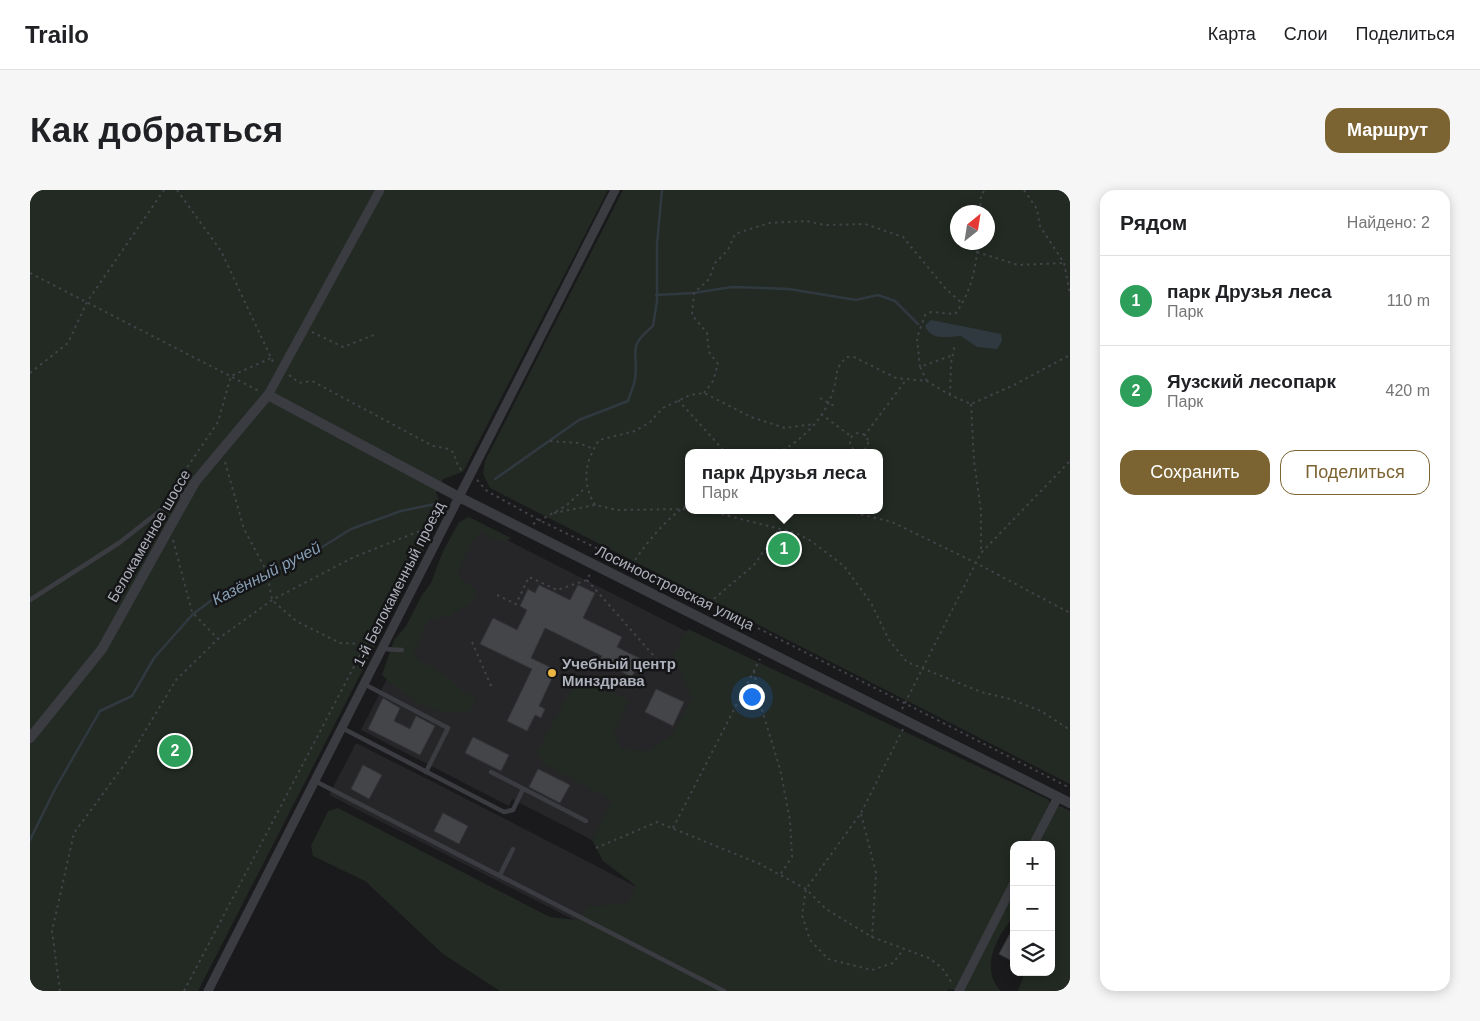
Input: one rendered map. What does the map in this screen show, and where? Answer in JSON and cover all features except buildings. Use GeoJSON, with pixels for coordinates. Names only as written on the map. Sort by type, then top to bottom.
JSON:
{"type":"FeatureCollection","features":[{"type":"Feature","properties":{"kind":"street","name":"Белокаменное шоссе"},"geometry":{"type":"LineString","coordinates":[[30,738],[102,649],[195,482],[268,395],[380,190]]}},
{"type":"Feature","properties":{"kind":"street","name":"1-й Белокаменный проезд"},"geometry":{"type":"LineString","coordinates":[[208,991],[615,190]]}},
{"type":"Feature","properties":{"kind":"street","name":"Лосиноостровская улица"},"geometry":{"type":"LineString","coordinates":[[268,395],[459,497],[1070,803]]}},
{"type":"Feature","properties":{"kind":"street"},"geometry":{"type":"LineString","coordinates":[[1036,841],[1058,797]]}},
{"type":"Feature","properties":{"kind":"street"},"geometry":{"type":"LineString","coordinates":[[960,989],[1013,886]]}},
{"type":"Feature","properties":{"kind":"lane"},"geometry":{"type":"LineString","coordinates":[[30,600],[119,543],[195,482]]}},
{"type":"Feature","properties":{"kind":"lane"},"geometry":{"type":"LineString","coordinates":[[382,649],[402,650]]}},
{"type":"Feature","properties":{"kind":"lane"},"geometry":{"type":"LineString","coordinates":[[364,684],[448,728],[426,772]]}},
{"type":"Feature","properties":{"kind":"lane"},"geometry":{"type":"LineString","coordinates":[[342,728],[504,812],[513,810],[523,789]]}},
{"type":"Feature","properties":{"kind":"lane"},"geometry":{"type":"LineString","coordinates":[[491,772],[586,821]]}},
{"type":"Feature","properties":{"kind":"lane"},"geometry":{"type":"LineString","coordinates":[[315,781],[724,991]]}},
{"type":"Feature","properties":{"kind":"lane"},"geometry":{"type":"LineString","coordinates":[[500,875],[512,849]]}},
{"type":"Feature","properties":{"kind":"path"},"geometry":{"type":"LineString","coordinates":[[30,373],[68,343],[87,302],[164,190]]}},
{"type":"Feature","properties":{"kind":"path"},"geometry":{"type":"LineString","coordinates":[[177,190],[221,251],[275,366]]}},
{"type":"Feature","properties":{"kind":"path"},"geometry":{"type":"LineString","coordinates":[[980,205],[981,195],[985,190]]}},
{"type":"Feature","properties":{"kind":"path"},"geometry":{"type":"LineString","coordinates":[[1024,190],[1037,209],[1040,226],[1064,263],[1070,294]]}},
{"type":"Feature","properties":{"kind":"path"},"geometry":{"type":"LineString","coordinates":[[704,394],[713,381],[718,364],[709,352],[707,333],[692,315],[694,293],[709,278],[715,263],[728,250],[735,234],[769,223],[806,221],[825,225],[865,224],[903,237],[946,289],[963,304]]}},
{"type":"Feature","properties":{"kind":"path"},"geometry":{"type":"LineString","coordinates":[[927,381],[920,367],[917,338],[925,315],[931,312],[955,314],[969,294],[977,252],[1018,265],[1064,263]]}},
{"type":"Feature","properties":{"kind":"path"},"geometry":{"type":"LineString","coordinates":[[30,273],[268,395]]}},
{"type":"Feature","properties":{"kind":"path"},"geometry":{"type":"LineString","coordinates":[[306,328],[343,347],[374,335]]}},
{"type":"Feature","properties":{"kind":"path"},"geometry":{"type":"LineString","coordinates":[[950,395],[952,355],[955,344]]}},
{"type":"Feature","properties":{"kind":"path"},"geometry":{"type":"LineString","coordinates":[[920,367],[952,355]]}},
{"type":"Feature","properties":{"kind":"path"},"geometry":{"type":"LineString","coordinates":[[784,449],[814,424],[821,414],[834,390],[835,373],[839,363],[847,357],[854,357],[891,376],[906,380],[927,381],[950,395],[971,404],[1014,385],[1070,355]]}},
{"type":"Feature","properties":{"kind":"path"},"geometry":{"type":"LineString","coordinates":[[168,497],[218,422],[231,376],[271,358]]}},
{"type":"Feature","properties":{"kind":"path"},"geometry":{"type":"LineString","coordinates":[[289,375],[303,385],[312,382],[433,446],[451,450],[456,456],[458,467],[463,472]]}},
{"type":"Feature","properties":{"kind":"path"},"geometry":{"type":"LineString","coordinates":[[864,436],[906,380]]}},
{"type":"Feature","properties":{"kind":"path"},"geometry":{"type":"LineString","coordinates":[[595,505],[586,487],[586,471],[594,448],[599,440],[635,431],[650,422],[663,408],[690,395],[704,394],[751,417],[785,428],[814,424]]}},
{"type":"Feature","properties":{"kind":"path"},"geometry":{"type":"LineString","coordinates":[[820,398],[836,407]]}},
{"type":"Feature","properties":{"kind":"path"},"geometry":{"type":"LineString","coordinates":[[678,400],[722,449]]}},
{"type":"Feature","properties":{"kind":"path"},"geometry":{"type":"LineString","coordinates":[[971,404],[974,461],[981,511],[981,553]]}},
{"type":"Feature","properties":{"kind":"path"},"geometry":{"type":"LineString","coordinates":[[821,414],[852,437]]}},
{"type":"Feature","properties":{"kind":"path"},"geometry":{"type":"LineString","coordinates":[[854,449],[850,443],[852,437],[858,434],[864,436],[868,442],[864,449]]}},
{"type":"Feature","properties":{"kind":"path"},"geometry":{"type":"LineString","coordinates":[[550,441],[578,443],[594,448]]}},
{"type":"Feature","properties":{"kind":"path"},"geometry":{"type":"LineString","coordinates":[[222,450],[244,529],[268,573],[272,600],[296,621],[340,643],[366,644]]}},
{"type":"Feature","properties":{"kind":"path"},"geometry":{"type":"LineString","coordinates":[[907,701],[981,553],[1070,461]]}},
{"type":"Feature","properties":{"kind":"path"},"geometry":{"type":"LineString","coordinates":[[477,480],[487,491],[539,520],[709,603],[1070,788]]}},
{"type":"Feature","properties":{"kind":"path"},"geometry":{"type":"LineString","coordinates":[[539,520],[566,506],[586,487]]}},
{"type":"Feature","properties":{"kind":"path"},"geometry":{"type":"LineString","coordinates":[[554,513],[595,505],[617,510],[685,508]]}},
{"type":"Feature","properties":{"kind":"path"},"geometry":{"type":"LineString","coordinates":[[625,580],[631,565],[656,535],[685,506]]}},
{"type":"Feature","properties":{"kind":"path"},"geometry":{"type":"LineString","coordinates":[[716,514],[804,537],[844,566],[871,603],[889,640],[907,662],[981,692],[1010,699],[1041,711],[1070,730]]}},
{"type":"Feature","properties":{"kind":"path"},"geometry":{"type":"LineString","coordinates":[[728,514],[731,517]]}},
{"type":"Feature","properties":{"kind":"path"},"geometry":{"type":"LineString","coordinates":[[859,514],[892,522],[976,563],[1070,613]]}},
{"type":"Feature","properties":{"kind":"path"},"geometry":{"type":"LineString","coordinates":[[60,991],[52,931],[74,834],[127,761],[176,680],[218,639],[272,600],[354,558],[446,521]]}},
{"type":"Feature","properties":{"kind":"path"},"geometry":{"type":"LineString","coordinates":[[709,603],[754,566],[779,529]]}},
{"type":"Feature","properties":{"kind":"path"},"geometry":{"type":"LineString","coordinates":[[174,533],[173,539],[193,614],[218,639]]}},
{"type":"Feature","properties":{"kind":"path"},"geometry":{"type":"LineString","coordinates":[[497,595],[516,604],[529,577],[557,590],[587,580],[662,664]]}},
{"type":"Feature","properties":{"kind":"path"},"geometry":{"type":"LineString","coordinates":[[184,991],[392,596],[413,588]]}},
{"type":"Feature","properties":{"kind":"path"},"geometry":{"type":"LineString","coordinates":[[472,642],[492,688]]}},
{"type":"Feature","properties":{"kind":"path"},"geometry":{"type":"LineString","coordinates":[[673,828],[765,649]]}},
{"type":"Feature","properties":{"kind":"path"},"geometry":{"type":"LineString","coordinates":[[754,671],[760,703],[780,769],[790,820],[792,857],[780,875]]}},
{"type":"Feature","properties":{"kind":"path"},"geometry":{"type":"LineString","coordinates":[[902,731],[861,813],[806,889],[802,914],[810,940],[828,959],[872,970],[893,963],[904,950]]}},
{"type":"Feature","properties":{"kind":"path"},"geometry":{"type":"LineString","coordinates":[[861,813],[876,873],[872,937]]}},
{"type":"Feature","properties":{"kind":"path"},"geometry":{"type":"LineString","coordinates":[[596,848],[657,822],[673,828],[760,864],[806,889],[826,910],[872,937],[929,958],[942,968],[953,984],[960,989]]}},
{"type":"Feature","properties":{"kind":"shaded area"},"geometry":{"type":"Polygon","coordinates":[[[30,190],[608,190],[463,472],[443,479],[436,493],[444,511],[198,991],[30,991],[30,190]]]}},
{"type":"Feature","properties":{"kind":"shaded area"},"geometry":{"type":"Polygon","coordinates":[[[623,190],[1070,190],[1070,784],[490,488],[483,474],[485,461],[623,190]]]}},
{"type":"Feature","properties":{"kind":"shaded area"},"geometry":{"type":"Polygon","coordinates":[[[931,320],[1001,334],[1002,341],[997,349],[977,347],[961,336],[936,336],[931,334],[925,326],[931,320]]]}},
{"type":"Feature","properties":{"kind":"shaded area"},"geometry":{"type":"Polygon","coordinates":[[[469,517],[511,538],[503,541],[492,538],[481,531],[471,543],[458,573],[475,590],[475,600],[451,616],[427,623],[414,653],[416,658],[445,675],[464,692],[474,696],[476,701],[468,713],[429,708],[414,700],[382,675],[394,640],[406,626],[422,595],[431,583],[443,551],[459,522],[469,517]]]}},
{"type":"Feature","properties":{"kind":"shaded area","name":"Учебный центр Минздрава"},"geometry":{"type":"Polygon","coordinates":[[[468,520],[725,651],[640,818],[611,803],[592,840],[512,799],[509,806],[361,730],[468,520]]]}},
{"type":"Feature","properties":{"kind":"shaded area"},"geometry":{"type":"Polygon","coordinates":[[[688,629],[1049,800],[1051,809],[1060,806],[1070,811],[1070,991],[1018,991],[1024,976],[1055,976],[1055,841],[1010,841],[1010,921],[997,941],[991,964],[993,978],[1001,991],[959,991],[948,989],[947,991],[500,991],[443,954],[365,881],[313,856],[311,846],[328,811],[338,808],[550,917],[576,920],[588,907],[628,903],[636,886],[603,861],[592,840],[612,800],[543,764],[537,752],[579,675],[629,700],[614,732],[621,748],[648,751],[672,735],[692,697],[673,656],[688,629]]]}},
{"type":"Feature","properties":{"kind":"shaded area"},"geometry":{"type":"Polygon","coordinates":[[[356,743],[839,991],[714,991],[329,795],[356,743]]]}},
{"type":"Feature","properties":{"kind":"waterway","name":"Казённый ручей"},"geometry":{"type":"LineString","coordinates":[[495,479],[579,420],[628,401],[635,379],[636,345],[639,339],[653,326],[657,301],[657,244],[662,190]]}},
{"type":"Feature","properties":{"kind":"waterway"},"geometry":{"type":"LineString","coordinates":[[656,295],[694,293],[732,287],[789,289],[856,300],[878,295],[895,301],[918,324]]}},
{"type":"Feature","properties":{"kind":"waterway","name":"Казённый ручей"},"geometry":{"type":"LineString","coordinates":[[30,840],[55,789],[100,711],[132,696],[154,658],[193,614],[224,591],[290,564],[316,551],[351,529],[401,511],[440,503]]}},
{"type":"Feature","properties":{"kind":"place","name":"парк Друзья леса"},"geometry":{"type":"Point","coordinates":[784,549]}},
{"type":"Feature","properties":{"kind":"place","name":"Учебный центр Минздрава"},"geometry":{"type":"Point","coordinates":[552,673]}},
{"type":"Feature","properties":{"kind":"place","name":"Яузский лесопарк"},"geometry":{"type":"Point","coordinates":[175,751]}}]}
